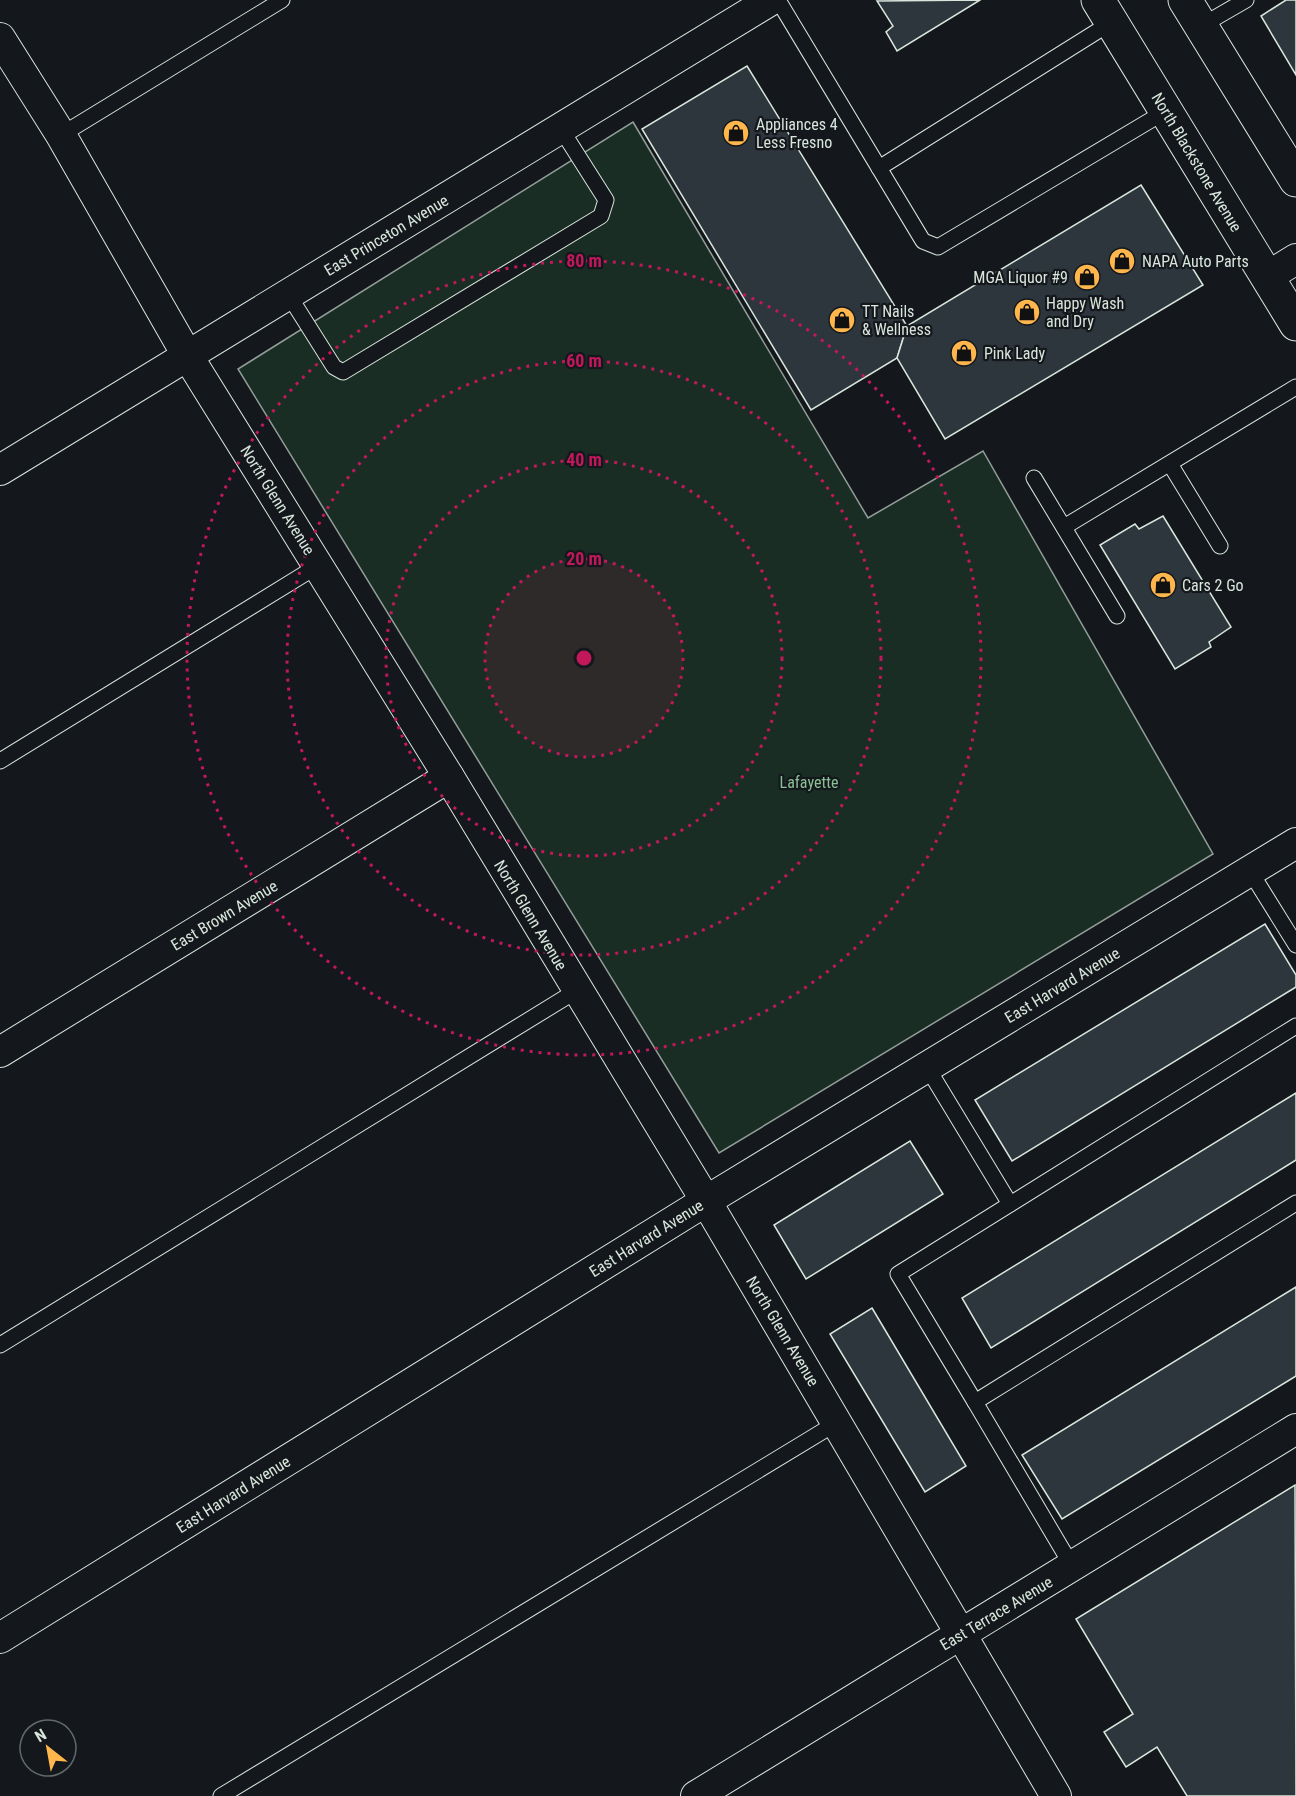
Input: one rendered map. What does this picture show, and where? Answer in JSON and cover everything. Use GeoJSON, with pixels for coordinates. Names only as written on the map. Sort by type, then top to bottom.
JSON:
{"type":"FeatureCollection","features":[{"type":"Feature","properties":{"kind":"main road","name":"North Blackstone Avenue"},"geometry":{"type":"LineString","coordinates":[[1105,11],[1296,324]]}},
{"type":"Feature","properties":{"kind":"main road"},"geometry":{"type":"LineString","coordinates":[[1193,13],[1296,180]]}},
{"type":"Feature","properties":{"kind":"street","name":"East Princeton Avenue"},"geometry":{"type":"LineString","coordinates":[[0,470],[771,0]]}},
{"type":"Feature","properties":{"kind":"street","name":"North Glenn Avenue"},"geometry":{"type":"LineString","coordinates":[[0,38],[61,135],[188,355],[449,777],[576,991],[706,1201],[1056,1796]]}},
{"type":"Feature","properties":{"kind":"street"},"geometry":{"type":"LineString","coordinates":[[1267,276],[1296,259]]}},
{"type":"Feature","properties":{"kind":"street","name":"East Brown Avenue"},"geometry":{"type":"LineString","coordinates":[[0,1052],[449,777]]}},
{"type":"Feature","properties":{"kind":"street","name":"East Harvard Avenue"},"geometry":{"type":"LineString","coordinates":[[0,1638],[706,1201],[1296,843]]}},
{"type":"Feature","properties":{"kind":"street","name":"East Terrace Avenue"},"geometry":{"type":"LineString","coordinates":[[696,1796],[1296,1429]]}},
{"type":"Feature","properties":{"kind":"lane"},"geometry":{"type":"LineString","coordinates":[[61,135],[282,0]]}},
{"type":"Feature","properties":{"kind":"lane"},"geometry":{"type":"LineString","coordinates":[[778,0],[922,241],[938,247],[1166,111]]}},
{"type":"Feature","properties":{"kind":"lane"},"geometry":{"type":"LineString","coordinates":[[1193,13],[1246,0]]}},
{"type":"Feature","properties":{"kind":"lane"},"geometry":{"type":"LineString","coordinates":[[879,168],[1105,11]]}},
{"type":"Feature","properties":{"kind":"lane"},"geometry":{"type":"LineString","coordinates":[[288,294],[334,367],[343,372],[601,216],[606,200],[561,129]]}},
{"type":"Feature","properties":{"kind":"lane"},"geometry":{"type":"LineString","coordinates":[[1064,527],[1296,387]]}},
{"type":"Feature","properties":{"kind":"lane"},"geometry":{"type":"LineString","coordinates":[[1170,464],[1220,546]]}},
{"type":"Feature","properties":{"kind":"lane"},"geometry":{"type":"LineString","coordinates":[[1034,478],[1117,616]]}},
{"type":"Feature","properties":{"kind":"lane"},"geometry":{"type":"LineString","coordinates":[[0,761],[319,566]]}},
{"type":"Feature","properties":{"kind":"lane"},"geometry":{"type":"LineString","coordinates":[[1250,871],[1296,945]]}},
{"type":"Feature","properties":{"kind":"lane"},"geometry":{"type":"LineString","coordinates":[[0,1345],[576,991]]}},
{"type":"Feature","properties":{"kind":"lane"},"geometry":{"type":"LineString","coordinates":[[1072,1566],[898,1274],[1296,1026]]}},
{"type":"Feature","properties":{"kind":"lane"},"geometry":{"type":"LineString","coordinates":[[927,1067],[1010,1204]]}},
{"type":"Feature","properties":{"kind":"lane"},"geometry":{"type":"LineString","coordinates":[[975,1402],[1296,1203]]}},
{"type":"Feature","properties":{"kind":"lane"},"geometry":{"type":"LineString","coordinates":[[221,1796],[838,1422]]}},
{"type":"Feature","properties":{"kind":"green space","name":"Lafayette"},"geometry":{"type":"Polygon","coordinates":[[[633,122],[868,518],[983,451],[1213,854],[719,1153],[238,369],[633,122]]]}},
{"type":"Feature","properties":{"kind":"building"},"geometry":{"type":"Polygon","coordinates":[[[980,0],[897,51],[886,32],[893,26],[877,1],[980,0]]]}},
{"type":"Feature","properties":{"kind":"building"},"geometry":{"type":"Polygon","coordinates":[[[1286,0],[1296,0],[1296,75],[1261,16],[1286,0]]]}},
{"type":"Feature","properties":{"kind":"building"},"geometry":{"type":"Polygon","coordinates":[[[747,66],[907,326],[897,358],[811,410],[642,129],[747,66]]]}},
{"type":"Feature","properties":{"kind":"building"},"geometry":{"type":"Polygon","coordinates":[[[1141,185],[1203,285],[945,439],[897,358],[907,326],[1141,185]]]}},
{"type":"Feature","properties":{"kind":"building"},"geometry":{"type":"Polygon","coordinates":[[[1163,516],[1231,627],[1209,642],[1211,647],[1175,669],[1100,545],[1135,524],[1139,529],[1163,516]]]}},
{"type":"Feature","properties":{"kind":"building"},"geometry":{"type":"Polygon","coordinates":[[[1265,924],[1296,975],[1296,987],[1012,1161],[975,1100],[1265,924]]]}},
{"type":"Feature","properties":{"kind":"building"},"geometry":{"type":"Polygon","coordinates":[[[1296,1093],[1296,1160],[991,1348],[962,1298],[1296,1093]]]}},
{"type":"Feature","properties":{"kind":"building"},"geometry":{"type":"Polygon","coordinates":[[[910,1141],[943,1194],[806,1279],[774,1225],[910,1141]]]}},
{"type":"Feature","properties":{"kind":"building"},"geometry":{"type":"Polygon","coordinates":[[[1296,1287],[1296,1376],[1062,1519],[1022,1455],[1296,1287]]]}},
{"type":"Feature","properties":{"kind":"building"},"geometry":{"type":"Polygon","coordinates":[[[872,1308],[966,1466],[925,1492],[830,1334],[872,1308]]]}},
{"type":"Feature","properties":{"kind":"building"},"geometry":{"type":"Polygon","coordinates":[[[1295,1485],[1296,1796],[1187,1796],[1157,1747],[1126,1767],[1104,1732],[1133,1714],[1076,1619],[1295,1485]]]}},
{"type":"Feature","properties":{"kind":"place","name":"Appliances 4 Less Fresno"},"geometry":{"type":"Point","coordinates":[736,133]}},
{"type":"Feature","properties":{"kind":"place","name":"NAPA Auto Parts"},"geometry":{"type":"Point","coordinates":[1122,261]}},
{"type":"Feature","properties":{"kind":"place","name":"MGA Liquor #9"},"geometry":{"type":"Point","coordinates":[1087,277]}},
{"type":"Feature","properties":{"kind":"place","name":"Happy Wash and Dry"},"geometry":{"type":"Point","coordinates":[1027,312]}},
{"type":"Feature","properties":{"kind":"place","name":"TT Nails & Wellness"},"geometry":{"type":"Point","coordinates":[842,320]}},
{"type":"Feature","properties":{"kind":"place","name":"Pink Lady"},"geometry":{"type":"Point","coordinates":[964,353]}},
{"type":"Feature","properties":{"kind":"place","name":"Cars 2 Go"},"geometry":{"type":"Point","coordinates":[1163,585]}}]}
